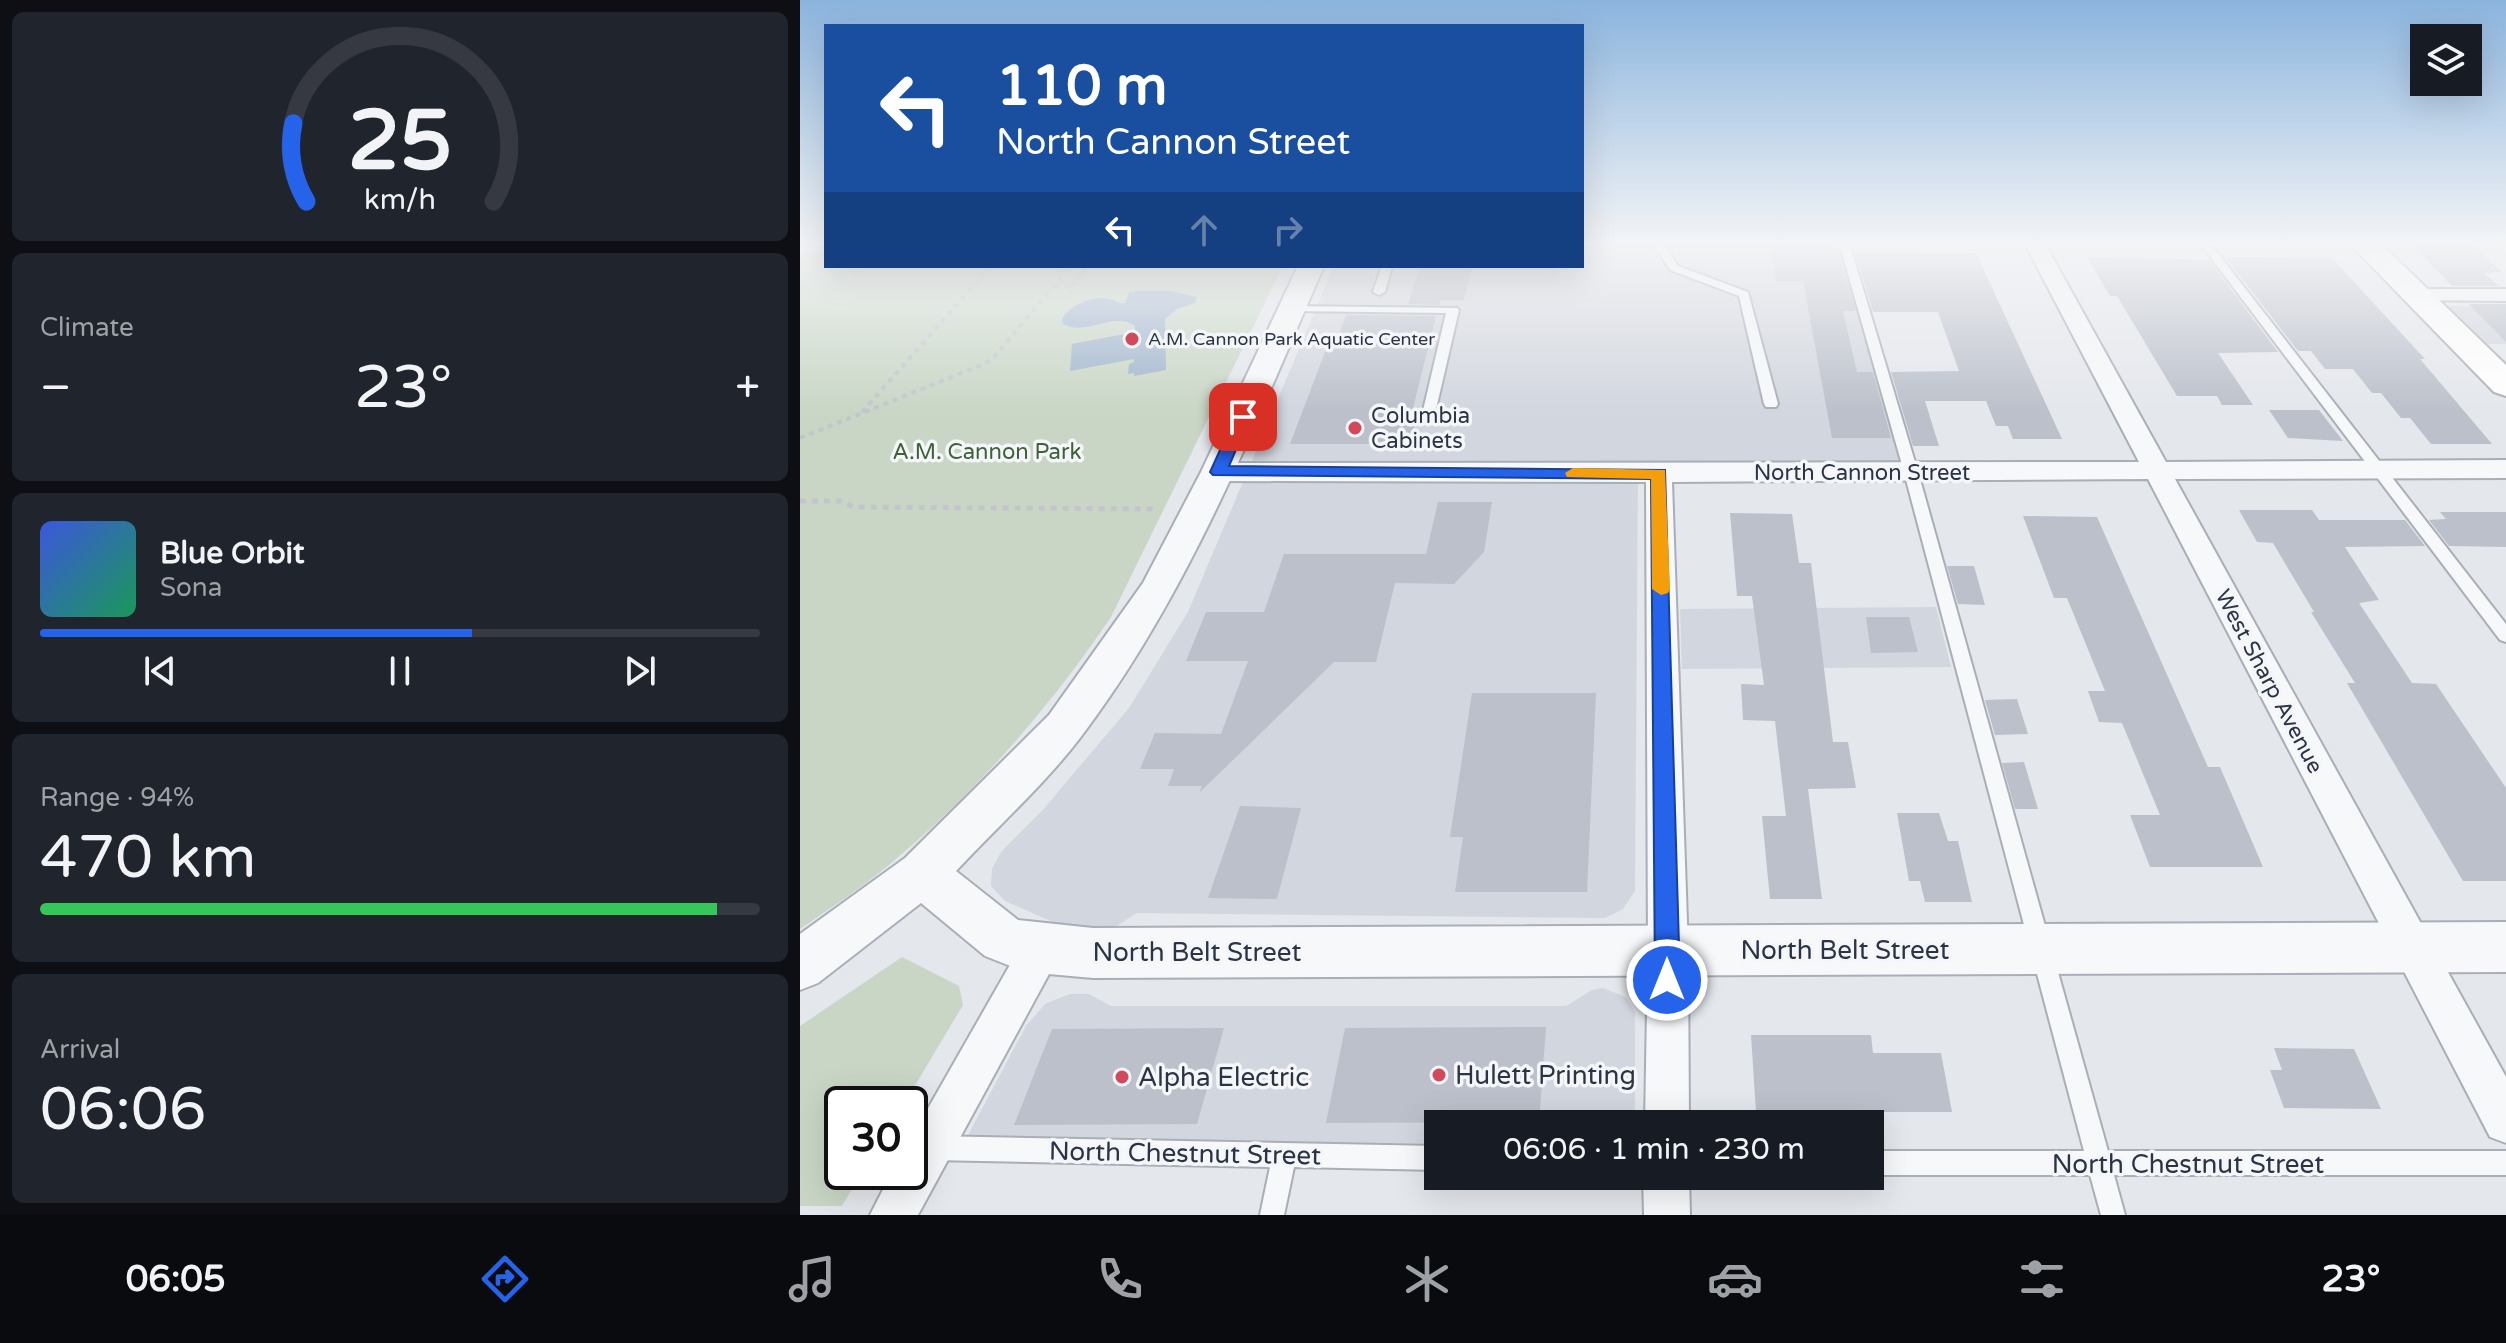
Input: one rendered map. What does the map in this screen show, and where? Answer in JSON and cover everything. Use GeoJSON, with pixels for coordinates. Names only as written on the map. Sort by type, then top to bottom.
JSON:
{"type":"FeatureCollection","features":[{"type":"Feature","properties":{"kind":"main road"},"geometry":{"type":"LineString","coordinates":[[2421,299],[2506,385]]}},
{"type":"Feature","properties":{"kind":"street"},"geometry":{"type":"LineString","coordinates":[[800,965],[922,874],[1064,727],[1158,591],[1218,472],[1297,299]]}},
{"type":"Feature","properties":{"kind":"street","name":"West Sharp Avenue"},"geometry":{"type":"LineString","coordinates":[[2065,299],[2506,1121]]}},
{"type":"Feature","properties":{"kind":"street","name":"North Cannon Street"},"geometry":{"type":"LineString","coordinates":[[1218,472],[2506,469]]}},
{"type":"Feature","properties":{"kind":"street"},"geometry":{"type":"LineString","coordinates":[[1659,473],[1668,951],[1667,1110]]}},
{"type":"Feature","properties":{"kind":"street","name":"North Belt Street"},"geometry":{"type":"LineString","coordinates":[[922,874],[996,935],[1026,947],[1093,953],[2506,947]]}},
{"type":"Feature","properties":{"kind":"street"},"geometry":{"type":"LineString","coordinates":[[893,1215],[1041,949]]}},
{"type":"Feature","properties":{"kind":"street"},"geometry":{"type":"LineString","coordinates":[[1666,1190],[1667,1215]]}},
{"type":"Feature","properties":{"kind":"lane"},"geometry":{"type":"LineString","coordinates":[[1745,299],[1771,404]]}},
{"type":"Feature","properties":{"kind":"lane"},"geometry":{"type":"LineString","coordinates":[[1861,299],[1911,472],[2113,1215]]}},
{"type":"Feature","properties":{"kind":"lane"},"geometry":{"type":"LineString","coordinates":[[2247,299],[2506,636]]}},
{"type":"Feature","properties":{"kind":"lane"},"geometry":{"type":"LineString","coordinates":[[1292,309],[1453,310],[1428,419]]}},
{"type":"Feature","properties":{"kind":"lane","name":"North Chestnut Street"},"geometry":{"type":"LineString","coordinates":[[931,1148],[1424,1158]]}},
{"type":"Feature","properties":{"kind":"lane"},"geometry":{"type":"LineString","coordinates":[[1272,1215],[1285,1155]]}},
{"type":"Feature","properties":{"kind":"lane","name":"North Chestnut Street"},"geometry":{"type":"LineString","coordinates":[[1884,1163],[2506,1163]]}},
{"type":"Feature","properties":{"kind":"path"},"geometry":{"type":"LineString","coordinates":[[860,413],[962,299]]}},
{"type":"Feature","properties":{"kind":"path"},"geometry":{"type":"LineString","coordinates":[[800,438],[984,364],[995,356],[1044,299]]}},
{"type":"Feature","properties":{"kind":"path"},"geometry":{"type":"LineString","coordinates":[[800,501],[840,501],[853,507],[1154,509]]}},
{"type":"Feature","properties":{"kind":"shaded area"},"geometry":{"type":"Polygon","coordinates":[[[1320,299],[1856,299],[1899,461],[1638,464],[1635,891],[1623,909],[1605,918],[1137,913],[1112,929],[1064,927],[1005,901],[991,886],[992,869],[1001,852],[1042,811],[1129,708],[1188,612],[1320,299]]]}},
{"type":"Feature","properties":{"kind":"shaded area"},"geometry":{"type":"Polygon","coordinates":[[[2447,306],[2506,306],[2506,344],[2485,344],[2447,306]]]}},
{"type":"Feature","properties":{"kind":"shaded area"},"geometry":{"type":"Polygon","coordinates":[[[1936,607],[1951,667],[1682,669],[1680,609],[1936,607]]]}},
{"type":"Feature","properties":{"kind":"shaded area"},"geometry":{"type":"Polygon","coordinates":[[[1603,988],[1626,997],[1635,1012],[1635,1110],[1424,1110],[1424,1144],[967,1137],[1026,1026],[1045,1004],[1070,994],[1089,994],[1111,1006],[1566,1006],[1592,990],[1603,988]]]}},
{"type":"Feature","properties":{"kind":"green space","name":"A.M. Cannon Park"},"geometry":{"type":"Polygon","coordinates":[[[800,299],[1267,299],[1111,617],[1087,651],[1036,717],[952,808],[879,873],[800,929],[800,299]]]}},
{"type":"Feature","properties":{"kind":"green space"},"geometry":{"type":"Polygon","coordinates":[[[902,957],[959,986],[963,1005],[915,1086],[824,1086],[824,1190],[851,1190],[842,1206],[800,1206],[800,1026],[902,957]]]}},
{"type":"Feature","properties":{"kind":"water"},"geometry":{"type":"Polygon","coordinates":[[[1096,299],[1125,303],[1127,299],[1196,299],[1195,303],[1177,309],[1165,319],[1166,370],[1134,376],[1134,373],[1128,374],[1129,364],[1134,359],[1070,371],[1072,344],[1135,332],[1135,326],[1118,321],[1081,328],[1063,324],[1062,318],[1072,308],[1096,299]]]}},
{"type":"Feature","properties":{"kind":"building"},"geometry":{"type":"Polygon","coordinates":[[[1410,299],[1464,299],[1440,300],[1439,305],[1408,304],[1410,299]]]}},
{"type":"Feature","properties":{"kind":"building"},"geometry":{"type":"Polygon","coordinates":[[[1806,299],[1852,299],[1856,311],[1843,311],[1857,372],[1873,372],[1891,438],[1832,438],[1806,299]]]}},
{"type":"Feature","properties":{"kind":"building"},"geometry":{"type":"Polygon","coordinates":[[[1869,299],[1997,299],[2062,439],[2013,439],[2008,426],[1996,426],[1986,401],[1925,401],[1939,446],[1913,446],[1891,372],[1959,371],[1938,312],[1873,312],[1869,299]]]}},
{"type":"Feature","properties":{"kind":"building"},"geometry":{"type":"Polygon","coordinates":[[[2119,299],[2238,299],[2278,352],[2218,353],[2253,405],[2222,405],[2217,396],[2177,396],[2119,299]]]}},
{"type":"Feature","properties":{"kind":"building"},"geometry":{"type":"Polygon","coordinates":[[[2257,299],[2369,299],[2425,359],[2420,359],[2492,444],[2431,444],[2410,418],[2401,418],[2381,393],[2372,393],[2353,369],[2325,369],[2311,351],[2298,351],[2257,299]]]}},
{"type":"Feature","properties":{"kind":"building"},"geometry":{"type":"Polygon","coordinates":[[[2469,304],[2506,304],[2506,342],[2469,304]]]}},
{"type":"Feature","properties":{"kind":"building"},"geometry":{"type":"Polygon","coordinates":[[[1346,315],[1436,316],[1412,412],[1418,412],[1409,444],[1290,444],[1330,339],[1337,339],[1346,315]]]}},
{"type":"Feature","properties":{"kind":"building"},"geometry":{"type":"Polygon","coordinates":[[[2269,410],[2319,410],[2343,441],[2288,438],[2269,410]]]}},
{"type":"Feature","properties":{"kind":"building"},"geometry":{"type":"Polygon","coordinates":[[[1438,502],[1492,502],[1484,552],[1454,584],[1395,583],[1376,662],[1334,662],[1199,793],[1202,786],[1168,786],[1174,769],[1140,769],[1155,733],[1221,734],[1248,661],[1186,661],[1206,612],[1264,612],[1284,554],[1426,554],[1438,502]]]}},
{"type":"Feature","properties":{"kind":"building"},"geometry":{"type":"Polygon","coordinates":[[[2239,510],[2312,510],[2319,520],[2405,520],[2425,546],[2345,547],[2379,600],[2359,603],[2412,683],[2436,684],[2506,788],[2506,881],[2463,881],[2347,683],[2355,683],[2273,543],[2257,542],[2239,510]]]}},
{"type":"Feature","properties":{"kind":"building"},"geometry":{"type":"Polygon","coordinates":[[[2440,512],[2506,512],[2506,547],[2449,546],[2429,520],[2446,519],[2440,512]]]}},
{"type":"Feature","properties":{"kind":"building"},"geometry":{"type":"Polygon","coordinates":[[[1730,513],[1792,514],[1799,563],[1811,563],[1833,742],[1848,742],[1856,788],[1808,789],[1822,899],[1770,899],[1762,816],[1786,816],[1775,721],[1743,720],[1741,684],[1764,685],[1752,596],[1737,596],[1730,513]]]}},
{"type":"Feature","properties":{"kind":"building"},"geometry":{"type":"Polygon","coordinates":[[[2023,516],[2097,517],[2208,767],[2220,767],[2263,867],[2150,867],[2130,815],[2160,815],[2122,723],[2099,722],[2088,691],[2105,691],[2067,598],[2054,598],[2023,516]]]}},
{"type":"Feature","properties":{"kind":"building"},"geometry":{"type":"Polygon","coordinates":[[[1947,566],[1974,566],[1985,605],[1958,604],[1947,566]]]}},
{"type":"Feature","properties":{"kind":"building"},"geometry":{"type":"Polygon","coordinates":[[[1866,617],[1909,617],[1918,652],[1871,653],[1866,617]]]}},
{"type":"Feature","properties":{"kind":"building"},"geometry":{"type":"Polygon","coordinates":[[[1472,693],[1596,693],[1587,892],[1455,892],[1463,837],[1450,837],[1472,693]]]}},
{"type":"Feature","properties":{"kind":"building"},"geometry":{"type":"Polygon","coordinates":[[[2017,699],[2028,734],[1995,735],[1985,700],[2017,699]]]}},
{"type":"Feature","properties":{"kind":"building"},"geometry":{"type":"Polygon","coordinates":[[[2024,762],[2038,809],[2015,809],[2002,763],[2024,762]]]}},
{"type":"Feature","properties":{"kind":"building"},"geometry":{"type":"Polygon","coordinates":[[[1240,806],[1301,808],[1277,899],[1208,898],[1240,806]]]}},
{"type":"Feature","properties":{"kind":"building"},"geometry":{"type":"Polygon","coordinates":[[[1897,813],[1939,813],[1948,841],[1958,841],[1972,902],[1925,902],[1920,881],[1909,881],[1897,813]]]}},
{"type":"Feature","properties":{"kind":"building","name":"Hulett Printing"},"geometry":{"type":"Polygon","coordinates":[[[1546,1027],[1540,1110],[1424,1110],[1424,1123],[1326,1123],[1345,1028],[1546,1027]]]}},
{"type":"Feature","properties":{"kind":"building","name":"Alpha Electric"},"geometry":{"type":"Polygon","coordinates":[[[1224,1028],[1197,1124],[1014,1125],[1052,1029],[1224,1028]]]}},
{"type":"Feature","properties":{"kind":"building"},"geometry":{"type":"Polygon","coordinates":[[[1751,1035],[1871,1035],[1873,1053],[1941,1053],[1952,1112],[1884,1110],[1756,1110],[1751,1035]]]}},
{"type":"Feature","properties":{"kind":"building"},"geometry":{"type":"Polygon","coordinates":[[[2274,1048],[2354,1049],[2381,1109],[2284,1108],[2270,1070],[2282,1070],[2274,1048]]]}},
{"type":"Feature","properties":{"kind":"slow traffic"},"geometry":{"type":"LineString","coordinates":[[1573,473],[1659,473],[1661,589]]}},
{"type":"Feature","properties":{"kind":"place","name":"A.M. Cannon Park Aquatic Center"},"geometry":{"type":"Point","coordinates":[1132,339]}},
{"type":"Feature","properties":{"kind":"place","name":"Columbia Cabinets"},"geometry":{"type":"Point","coordinates":[1355,428]}},
{"type":"Feature","properties":{"kind":"place","name":"Hulett Printing"},"geometry":{"type":"Point","coordinates":[1439,1075]}},
{"type":"Feature","properties":{"kind":"place","name":"Alpha Electric"},"geometry":{"type":"Point","coordinates":[1122,1077]}},
{"type":"Feature","properties":{"kind":"route"},"geometry":{"type":"LineString","coordinates":[[1243,417],[1218,472],[1659,473],[1667,980]]}}]}
